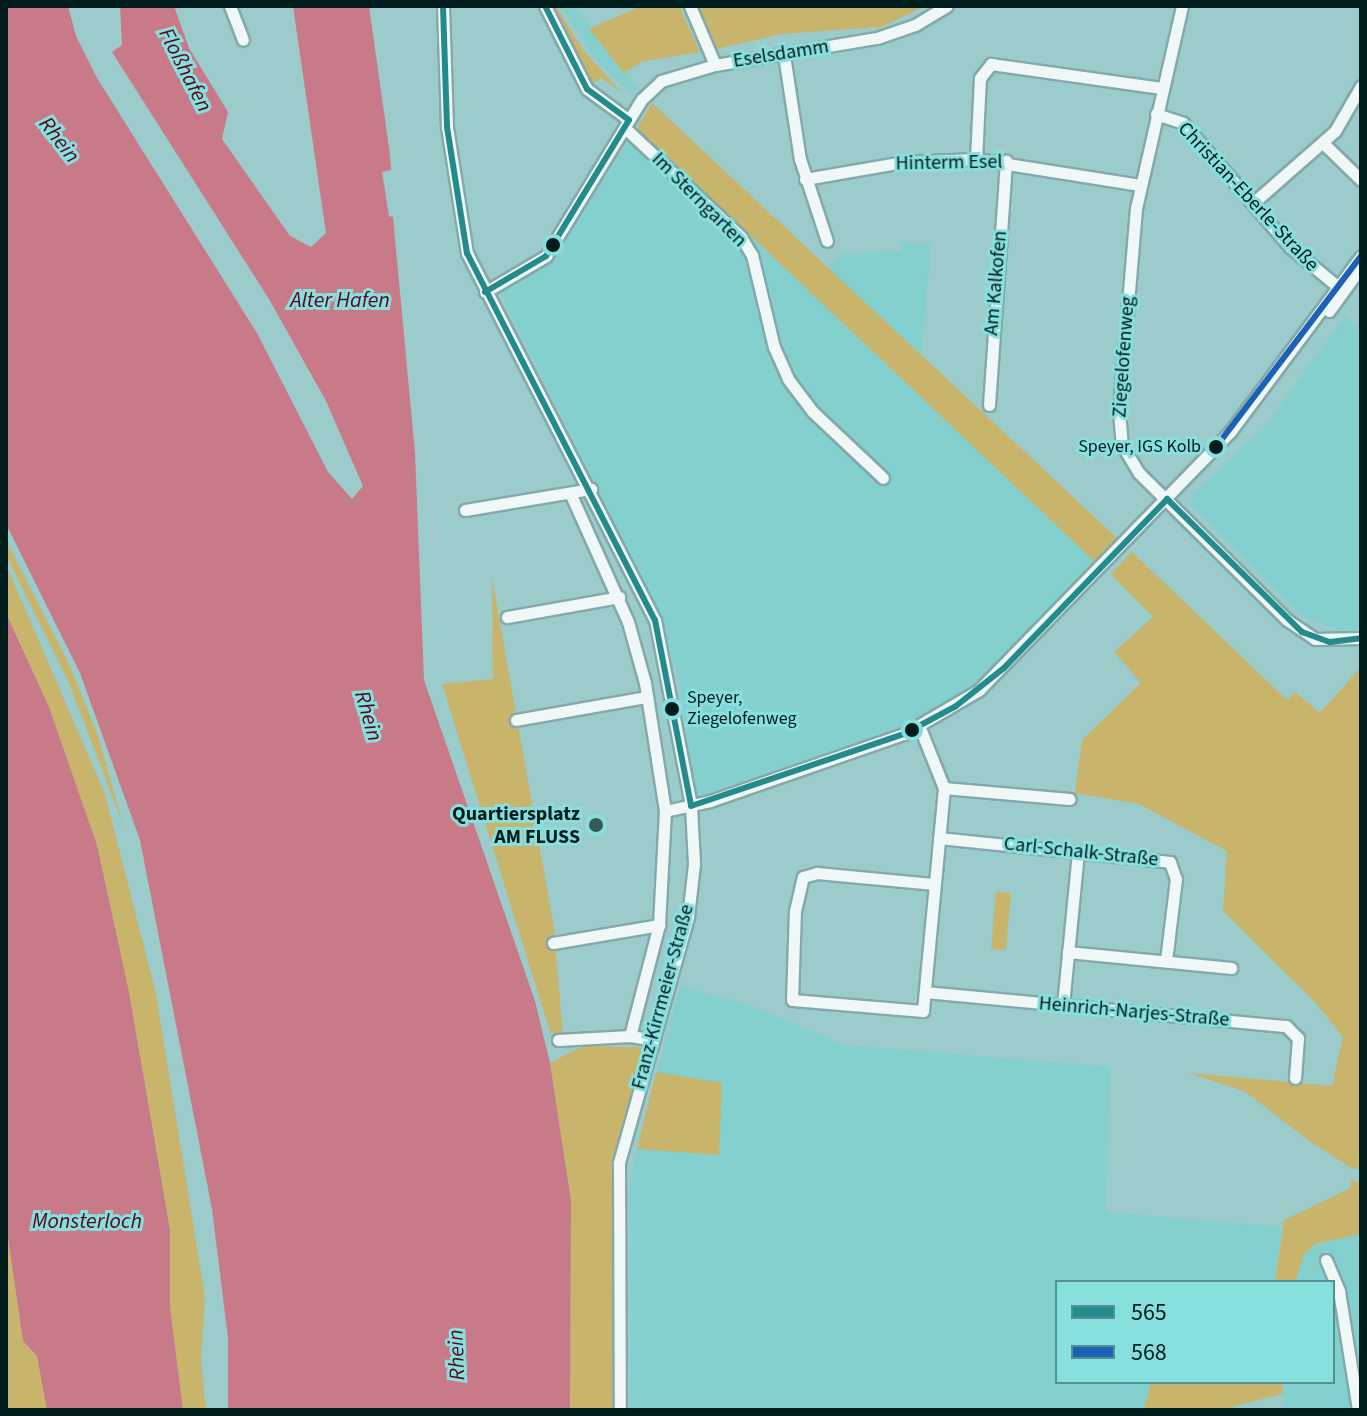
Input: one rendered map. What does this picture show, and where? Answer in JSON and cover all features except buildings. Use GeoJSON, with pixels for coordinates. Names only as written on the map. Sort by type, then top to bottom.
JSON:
{"type":"FeatureCollection","features":[{"type":"Feature","properties":{"kind":"street"},"geometry":{"type":"LineString","coordinates":[[230,6],[243,40]]}},
{"type":"Feature","properties":{"kind":"street","name":"Franz-Kirrmeier-Straße"},"geometry":{"type":"LineString","coordinates":[[443,6],[451,168],[463,241],[485,292],[591,489],[655,620],[691,806],[694,864],[688,917],[619,1163],[620,1410]]}},
{"type":"Feature","properties":{"kind":"street","name":"Im Sterngarten"},"geometry":{"type":"LineString","coordinates":[[545,6],[587,89],[627,124],[741,237],[752,255],[769,330],[788,379],[813,412],[883,478]]}},
{"type":"Feature","properties":{"kind":"street"},"geometry":{"type":"LineString","coordinates":[[690,6],[715,65]]}},
{"type":"Feature","properties":{"kind":"street","name":"Eselsdamm"},"geometry":{"type":"LineString","coordinates":[[485,292],[546,256],[627,124],[661,81],[715,65],[896,33],[947,6]]}},
{"type":"Feature","properties":{"kind":"street","name":"Ziegelofenweg"},"geometry":{"type":"LineString","coordinates":[[1182,6],[1140,185],[1120,430],[1129,461],[1302,632],[1330,642],[1361,638]]}},
{"type":"Feature","properties":{"kind":"street"},"geometry":{"type":"LineString","coordinates":[[784,55],[805,179],[827,241]]}},
{"type":"Feature","properties":{"kind":"street"},"geometry":{"type":"LineString","coordinates":[[976,159],[980,78],[991,64],[1161,88]]}},
{"type":"Feature","properties":{"kind":"street"},"geometry":{"type":"LineString","coordinates":[[1253,203],[1323,143],[1351,109],[1361,86]]}},
{"type":"Feature","properties":{"kind":"street","name":"Christian-Eberle-Straße"},"geometry":{"type":"LineString","coordinates":[[1156,114],[1183,123],[1301,258],[1337,286]]}},
{"type":"Feature","properties":{"kind":"street"},"geometry":{"type":"LineString","coordinates":[[1323,143],[1361,180]]}},
{"type":"Feature","properties":{"kind":"street","name":"Hinterm Esel"},"geometry":{"type":"LineString","coordinates":[[805,179],[888,164],[976,159],[1006,161],[1140,185]]}},
{"type":"Feature","properties":{"kind":"street","name":"Am Kalkofen"},"geometry":{"type":"LineString","coordinates":[[989,405],[987,381],[1006,161]]}},
{"type":"Feature","properties":{"kind":"street"},"geometry":{"type":"LineString","coordinates":[[1313,324],[1361,256]]}},
{"type":"Feature","properties":{"kind":"street"},"geometry":{"type":"LineString","coordinates":[[665,811],[691,806],[920,728],[1004,668],[1230,432],[1361,267]]}},
{"type":"Feature","properties":{"kind":"street"},"geometry":{"type":"LineString","coordinates":[[465,510],[571,495],[591,489]]}},
{"type":"Feature","properties":{"kind":"street"},"geometry":{"type":"LineString","coordinates":[[571,495],[619,597],[647,697],[665,811],[659,925],[630,1036]]}},
{"type":"Feature","properties":{"kind":"street"},"geometry":{"type":"LineString","coordinates":[[507,617],[619,597]]}},
{"type":"Feature","properties":{"kind":"street"},"geometry":{"type":"LineString","coordinates":[[516,720],[647,697]]}},
{"type":"Feature","properties":{"kind":"street"},"geometry":{"type":"LineString","coordinates":[[920,728],[944,788],[923,1011],[788,996],[803,877],[817,873],[934,884]]}},
{"type":"Feature","properties":{"kind":"street"},"geometry":{"type":"LineString","coordinates":[[944,788],[1070,799]]}},
{"type":"Feature","properties":{"kind":"street","name":"Carl-Schalk-Straße"},"geometry":{"type":"LineString","coordinates":[[939,838],[1167,860],[1175,867],[1166,961]]}},
{"type":"Feature","properties":{"kind":"street"},"geometry":{"type":"LineString","coordinates":[[1063,1005],[1078,852]]}},
{"type":"Feature","properties":{"kind":"street"},"geometry":{"type":"LineString","coordinates":[[553,943],[659,925]]}},
{"type":"Feature","properties":{"kind":"street"},"geometry":{"type":"LineString","coordinates":[[1068,952],[1231,968]]}},
{"type":"Feature","properties":{"kind":"street","name":"Heinrich-Narjes-Straße"},"geometry":{"type":"LineString","coordinates":[[925,992],[1286,1026],[1298,1038],[1295,1078]]}},
{"type":"Feature","properties":{"kind":"street"},"geometry":{"type":"LineString","coordinates":[[558,1040],[630,1036],[654,1040]]}},
{"type":"Feature","properties":{"kind":"street"},"geometry":{"type":"LineString","coordinates":[[1326,1260],[1334,1280]]}},
{"type":"Feature","properties":{"kind":"street"},"geometry":{"type":"LineString","coordinates":[[1335,1281],[1358,1410]]}},
{"type":"Feature","properties":{"kind":"shaded area"},"geometry":{"type":"Polygon","coordinates":[[[549,6],[556,6],[583,50],[621,92],[602,78],[593,83],[549,6]]]}},
{"type":"Feature","properties":{"kind":"shaded area"},"geometry":{"type":"Polygon","coordinates":[[[561,6],[574,6],[638,89],[632,95],[595,58],[561,6]]]}},
{"type":"Feature","properties":{"kind":"shaded area"},"geometry":{"type":"Polygon","coordinates":[[[641,6],[679,6],[700,52],[641,62],[624,73],[589,29],[641,6]]]}},
{"type":"Feature","properties":{"kind":"shaded area"},"geometry":{"type":"Polygon","coordinates":[[[696,6],[925,6],[881,27],[781,34],[716,49],[696,6]]]}},
{"type":"Feature","properties":{"kind":"shaded area"},"geometry":{"type":"Polygon","coordinates":[[[652,103],[1119,540],[1096,563],[637,128],[652,103]]]}},
{"type":"Feature","properties":{"kind":"shaded area"},"geometry":{"type":"Polygon","coordinates":[[[637,128],[1096,563],[973,688],[925,719],[695,797],[679,680],[657,607],[500,293],[554,258],[637,128]]]}},
{"type":"Feature","properties":{"kind":"shaded area"},"geometry":{"type":"Polygon","coordinates":[[[902,241],[931,245],[921,358],[826,270],[841,254],[900,251],[902,241]]]}},
{"type":"Feature","properties":{"kind":"shaded area"},"geometry":{"type":"Polygon","coordinates":[[[1345,316],[1361,329],[1361,629],[1347,632],[1303,617],[1191,505],[1192,495],[1265,427],[1345,316]]]}},
{"type":"Feature","properties":{"kind":"shaded area"},"geometry":{"type":"Polygon","coordinates":[[[6,540],[70,666],[98,736],[124,827],[69,683],[6,555],[6,540]]]}},
{"type":"Feature","properties":{"kind":"shaded area"},"geometry":{"type":"Polygon","coordinates":[[[1132,552],[1287,700],[1295,692],[1320,713],[1361,667],[1361,1168],[1353,1169],[1311,1142],[1244,1091],[1189,1073],[1332,1086],[1343,1037],[1314,1001],[1223,911],[1227,851],[1139,804],[1075,793],[1082,740],[1141,683],[1114,652],[1153,617],[1111,574],[1132,552]]]}},
{"type":"Feature","properties":{"kind":"shaded area"},"geometry":{"type":"Polygon","coordinates":[[[6,565],[105,794],[156,994],[205,1297],[201,1360],[206,1410],[183,1410],[170,1307],[170,1230],[129,992],[97,845],[49,707],[6,613],[6,565]]]}},
{"type":"Feature","properties":{"kind":"shaded area"},"geometry":{"type":"Polygon","coordinates":[[[492,578],[554,928],[563,1037],[550,1032],[442,684],[493,679],[492,578]]]}},
{"type":"Feature","properties":{"kind":"shaded area"},"geometry":{"type":"Polygon","coordinates":[[[996,892],[1011,893],[1006,950],[991,949],[996,892]]]}},
{"type":"Feature","properties":{"kind":"shaded area"},"geometry":{"type":"Polygon","coordinates":[[[680,987],[746,1004],[844,1045],[1110,1067],[1106,1212],[1282,1227],[1275,1280],[1055,1280],[1055,1384],[1150,1384],[1144,1410],[630,1410],[630,1177],[680,987]]]}},
{"type":"Feature","properties":{"kind":"shaded area"},"geometry":{"type":"Polygon","coordinates":[[[583,1046],[645,1047],[612,1180],[614,1410],[570,1410],[571,1201],[550,1063],[583,1046]]]}},
{"type":"Feature","properties":{"kind":"shaded area"},"geometry":{"type":"Polygon","coordinates":[[[656,1072],[722,1083],[719,1155],[637,1149],[656,1072]]]}},
{"type":"Feature","properties":{"kind":"shaded area"},"geometry":{"type":"Polygon","coordinates":[[[1352,1179],[1361,1185],[1361,1234],[1315,1244],[1304,1255],[1296,1280],[1275,1280],[1284,1220],[1349,1189],[1352,1179]]]}},
{"type":"Feature","properties":{"kind":"shaded area"},"geometry":{"type":"Polygon","coordinates":[[[6,1224],[23,1341],[37,1356],[47,1410],[6,1410],[6,1224]]]}},
{"type":"Feature","properties":{"kind":"shaded area"},"geometry":{"type":"Polygon","coordinates":[[[1361,1234],[1361,1410],[1284,1410],[1283,1384],[1335,1384],[1335,1280],[1296,1280],[1304,1255],[1315,1244],[1361,1234]]]}},
{"type":"Feature","properties":{"kind":"shaded area"},"geometry":{"type":"Polygon","coordinates":[[[1150,1384],[1283,1384],[1282,1394],[1220,1410],[1144,1410],[1150,1384]]]}},
{"type":"Feature","properties":{"kind":"water"},"geometry":{"type":"Polygon","coordinates":[[[6,6],[68,6],[76,36],[97,78],[257,333],[328,472],[352,499],[363,486],[326,401],[269,299],[112,52],[122,45],[120,6],[174,6],[189,48],[228,112],[222,139],[290,236],[311,247],[326,233],[293,6],[369,6],[390,155],[391,170],[382,172],[389,216],[393,217],[415,453],[424,680],[535,1001],[550,1063],[571,1201],[570,1410],[228,1410],[228,1338],[212,1209],[140,840],[80,673],[6,524],[6,6]]]}},
{"type":"Feature","properties":{"kind":"water","name":"Monsterloch"},"geometry":{"type":"Polygon","coordinates":[[[6,613],[49,707],[97,845],[129,992],[170,1230],[170,1307],[183,1410],[47,1410],[37,1356],[23,1341],[6,1224],[6,613]]]}},
{"type":"Feature","properties":{"kind":"transit line","name":"565"},"geometry":{"type":"LineString","coordinates":[[443,6],[447,127],[467,253],[655,620],[691,806]]}},
{"type":"Feature","properties":{"kind":"transit line","name":"565"},"geometry":{"type":"LineString","coordinates":[[485,292],[546,256],[629,120],[587,89],[545,6]]}},
{"type":"Feature","properties":{"kind":"transit line","name":"568"},"geometry":{"type":"LineString","coordinates":[[1216,447],[1361,256]]}},
{"type":"Feature","properties":{"kind":"transit line","name":"565"},"geometry":{"type":"LineString","coordinates":[[1167,499],[1302,632],[1330,642],[1361,638]]}},
{"type":"Feature","properties":{"kind":"transit line","name":"565"},"geometry":{"type":"LineString","coordinates":[[691,806],[904,734],[956,706],[1004,668],[1167,499]]}},
{"type":"Feature","properties":{"kind":"place","name":"Speyer, IGS Kolb"},"geometry":{"type":"Point","coordinates":[1216,447]}},
{"type":"Feature","properties":{"kind":"place","name":"Speyer, Ziegelofenweg"},"geometry":{"type":"Point","coordinates":[672,709]}},
{"type":"Feature","properties":{"kind":"place","name":"Quartiersplatz AM FLUSS"},"geometry":{"type":"Point","coordinates":[596,825]}},
{"type":"Feature","properties":{"kind":"water label","name":"Floßhafen"},"geometry":{"type":"Point","coordinates":[185,70]}},
{"type":"Feature","properties":{"kind":"water label","name":"Rhein"},"geometry":{"type":"Point","coordinates":[59,140]}},
{"type":"Feature","properties":{"kind":"water label","name":"Alter Hafen"},"geometry":{"type":"Point","coordinates":[340,301]}},
{"type":"Feature","properties":{"kind":"water label","name":"Rhein"},"geometry":{"type":"Point","coordinates":[368,716]}},
{"type":"Feature","properties":{"kind":"water label","name":"Rhein"},"geometry":{"type":"Point","coordinates":[457,1355]}}]}
